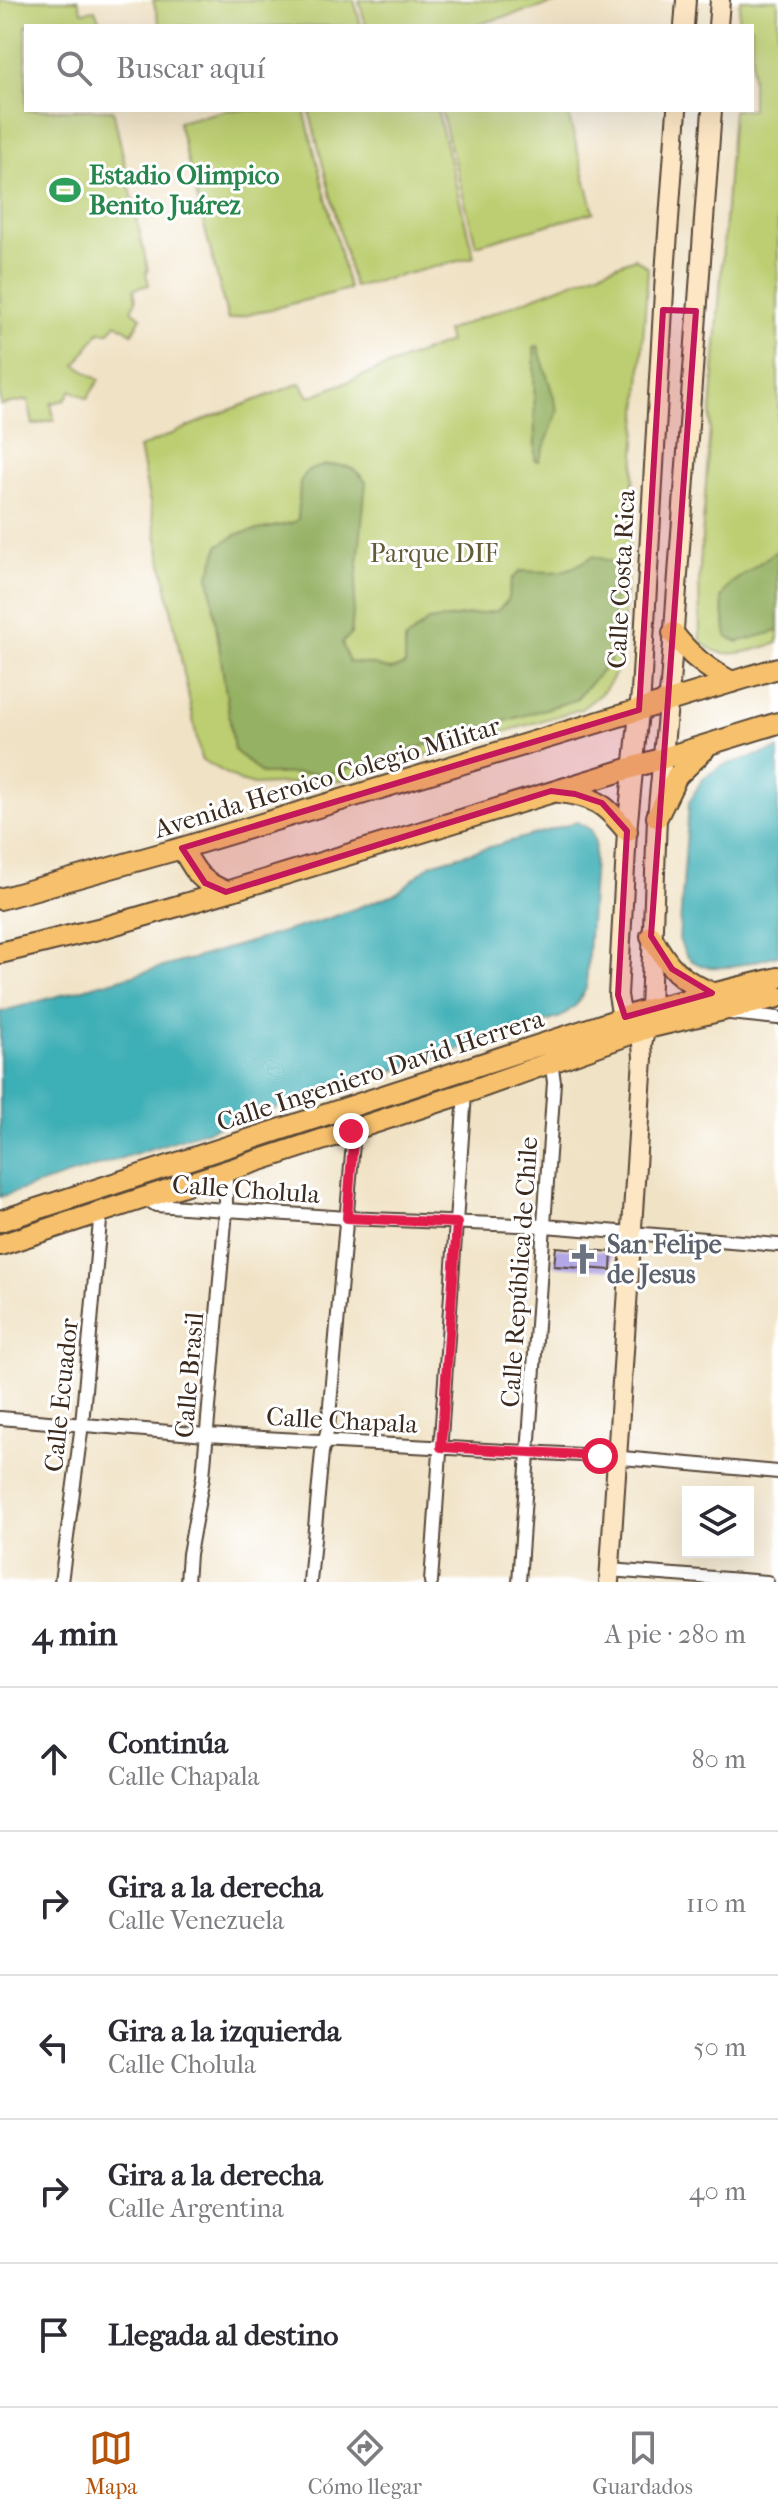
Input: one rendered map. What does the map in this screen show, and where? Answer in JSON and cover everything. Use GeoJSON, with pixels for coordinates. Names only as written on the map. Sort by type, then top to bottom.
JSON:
{"type":"FeatureCollection","features":[{"type":"Feature","properties":{"kind":"main road"},"geometry":{"type":"LineString","coordinates":[[684,24],[686,0]]}},
{"type":"Feature","properties":{"kind":"main road"},"geometry":{"type":"LineString","coordinates":[[718,24],[720,0]]}},
{"type":"Feature","properties":{"kind":"main road","name":"Calle Costa Rica"},"geometry":{"type":"LineString","coordinates":[[639,1026],[618,995],[677,112]]}},
{"type":"Feature","properties":{"kind":"main road","name":"Calle Costa Rica"},"geometry":{"type":"LineString","coordinates":[[609,1576],[643,1058],[639,1026],[651,936],[657,817],[669,701],[712,112]]}},
{"type":"Feature","properties":{"kind":"main road"},"geometry":{"type":"LineString","coordinates":[[663,310],[696,311]]}},
{"type":"Feature","properties":{"kind":"main road"},"geometry":{"type":"LineString","coordinates":[[673,633],[687,652],[705,667],[732,682]]}},
{"type":"Feature","properties":{"kind":"main road","name":"Avenida Heroico Colegio Militar"},"geometry":{"type":"LineString","coordinates":[[0,899],[182,848],[778,668]]}},
{"type":"Feature","properties":{"kind":"main road"},"geometry":{"type":"LineString","coordinates":[[0,953],[102,928],[226,892],[778,723]]}},
{"type":"Feature","properties":{"kind":"main road"},"geometry":{"type":"LineString","coordinates":[[657,817],[677,776],[710,745]]}},
{"type":"Feature","properties":{"kind":"main road"},"geometry":{"type":"LineString","coordinates":[[551,791],[575,794],[602,803],[627,831]]}},
{"type":"Feature","properties":{"kind":"main road"},"geometry":{"type":"LineString","coordinates":[[182,848],[196,874],[205,883],[226,892]]}},
{"type":"Feature","properties":{"kind":"main road"},"geometry":{"type":"LineString","coordinates":[[651,936],[672,969],[720,1001]]}},
{"type":"Feature","properties":{"kind":"main road","name":"Calle Ingeniero David Herrera"},"geometry":{"type":"LineString","coordinates":[[0,1221],[720,1001],[778,978]]}},
{"type":"Feature","properties":{"kind":"main road","name":"Calle Ingeniero David Herrera"},"geometry":{"type":"LineString","coordinates":[[720,1001],[778,997]]}},
{"type":"Feature","properties":{"kind":"main road","name":"Calle Ingeniero David Herrera"},"geometry":{"type":"LineString","coordinates":[[0,1245],[465,1093],[639,1026]]}},
{"type":"Feature","properties":{"kind":"street"},"geometry":{"type":"LineString","coordinates":[[720,1001],[732,1015],[778,1018]]}},
{"type":"Feature","properties":{"kind":"street","name":"Calle República de Chile"},"geometry":{"type":"LineString","coordinates":[[519,1582],[554,1082],[551,1061]]}},
{"type":"Feature","properties":{"kind":"street"},"geometry":{"type":"LineString","coordinates":[[431,1582],[465,1093]]}},
{"type":"Feature","properties":{"kind":"street"},"geometry":{"type":"LineString","coordinates":[[310,1582],[347,1218],[353,1143],[351,1131]]}},
{"type":"Feature","properties":{"kind":"street","name":"Calle Brasil"},"geometry":{"type":"LineString","coordinates":[[187,1582],[203,1477],[226,1210],[226,1172]]}},
{"type":"Feature","properties":{"kind":"street","name":"Calle Cholula"},"geometry":{"type":"LineString","coordinates":[[145,1198],[156,1205],[347,1218],[545,1226],[778,1245]]}},
{"type":"Feature","properties":{"kind":"street","name":"Calle Ecuador"},"geometry":{"type":"LineString","coordinates":[[61,1582],[82,1424],[100,1221],[98,1212]]}},
{"type":"Feature","properties":{"kind":"street","name":"Calle Chapala"},"geometry":{"type":"LineString","coordinates":[[0,1418],[206,1435],[616,1457],[778,1472]]}},
{"type":"Feature","properties":{"kind":"street"},"geometry":{"type":"LineString","coordinates":[[609,1576],[767,1582]]}},
{"type":"Feature","properties":{"kind":"highlighted area"},"geometry":{"type":"Polygon","coordinates":[[[663,310],[696,311],[651,936],[672,969],[712,993],[625,1017],[618,995],[627,831],[602,803],[575,794],[551,791],[226,892],[205,883],[182,848],[639,710],[663,310]]]}},
{"type":"Feature","properties":{"kind":"green space","name":"Estadio Olimpico Benito Juárez"},"geometry":{"type":"Polygon","coordinates":[[[0,0],[78,0],[82,12],[95,10],[101,24],[24,24],[24,112],[113,112],[149,285],[134,289],[136,300],[132,310],[141,317],[132,333],[116,323],[109,332],[99,332],[76,365],[99,380],[87,399],[71,390],[65,400],[51,403],[54,420],[33,425],[28,400],[0,405],[0,0]]]}},
{"type":"Feature","properties":{"kind":"green space"},"geometry":{"type":"Polygon","coordinates":[[[153,0],[354,0],[360,24],[159,24],[153,0]]]}},
{"type":"Feature","properties":{"kind":"green space"},"geometry":{"type":"Polygon","coordinates":[[[359,0],[560,2],[478,24],[365,24],[359,0]]]}},
{"type":"Feature","properties":{"kind":"green space"},"geometry":{"type":"Polygon","coordinates":[[[740,0],[778,0],[778,643],[747,652],[726,653],[707,646],[700,638],[699,580],[733,112],[754,112],[754,24],[738,24],[740,0]]]}},
{"type":"Feature","properties":{"kind":"green space"},"geometry":{"type":"Polygon","coordinates":[[[219,112],[305,112],[349,289],[228,320],[178,122],[219,112]]]}},
{"type":"Feature","properties":{"kind":"green space"},"geometry":{"type":"Polygon","coordinates":[[[310,112],[438,112],[474,257],[354,287],[310,112]]]}},
{"type":"Feature","properties":{"kind":"green space"},"geometry":{"type":"Polygon","coordinates":[[[442,112],[568,112],[594,212],[476,245],[442,112]]]}},
{"type":"Feature","properties":{"kind":"green space","name":"Parque DIF"},"geometry":{"type":"Polygon","coordinates":[[[635,258],[648,268],[621,658],[606,688],[581,709],[339,781],[254,785],[240,781],[201,759],[139,448],[301,383],[309,397],[449,342],[446,331],[635,258]]]}},
{"type":"Feature","properties":{"kind":"green space"},"geometry":{"type":"Polygon","coordinates":[[[538,346],[558,411],[539,461],[535,460],[534,347],[538,346]]]}},
{"type":"Feature","properties":{"kind":"green space"},"geometry":{"type":"Polygon","coordinates":[[[325,465],[348,467],[366,482],[351,634],[342,643],[349,662],[391,670],[405,665],[405,640],[428,621],[497,611],[507,601],[512,579],[521,571],[558,571],[574,567],[593,556],[617,563],[610,662],[575,700],[333,773],[262,774],[234,750],[209,575],[219,545],[238,534],[292,523],[298,519],[300,482],[307,471],[325,465]]]}},
{"type":"Feature","properties":{"kind":"green space"},"geometry":{"type":"Polygon","coordinates":[[[778,550],[778,631],[738,642],[727,637],[721,598],[729,585],[778,550]]]}},
{"type":"Feature","properties":{"kind":"water"},"geometry":{"type":"Polygon","coordinates":[[[778,749],[778,955],[731,966],[696,963],[686,954],[679,939],[689,802],[703,778],[722,766],[778,749]]]}},
{"type":"Feature","properties":{"kind":"water"},"geometry":{"type":"Polygon","coordinates":[[[577,822],[591,830],[595,843],[586,988],[577,1004],[561,1017],[0,1197],[0,1012],[327,919],[397,893],[431,864],[577,822]]]}},
{"type":"Feature","properties":{"kind":"building","name":"San Felipe de Jesus"},"geometry":{"type":"Polygon","coordinates":[[[556,1247],[612,1252],[611,1270],[554,1266],[556,1247]]]}},
{"type":"Feature","properties":{"kind":"place","name":"Estadio Olimpico Benito Juárez"},"geometry":{"type":"Point","coordinates":[65,190]}},
{"type":"Feature","properties":{"kind":"place","name":"San Felipe de Jesus"},"geometry":{"type":"Point","coordinates":[583,1259]}},
{"type":"Feature","properties":{"kind":"route"},"geometry":{"type":"LineString","coordinates":[[351,1131],[353,1143],[347,1218],[457,1223],[441,1447],[600,1456]]}}]}
